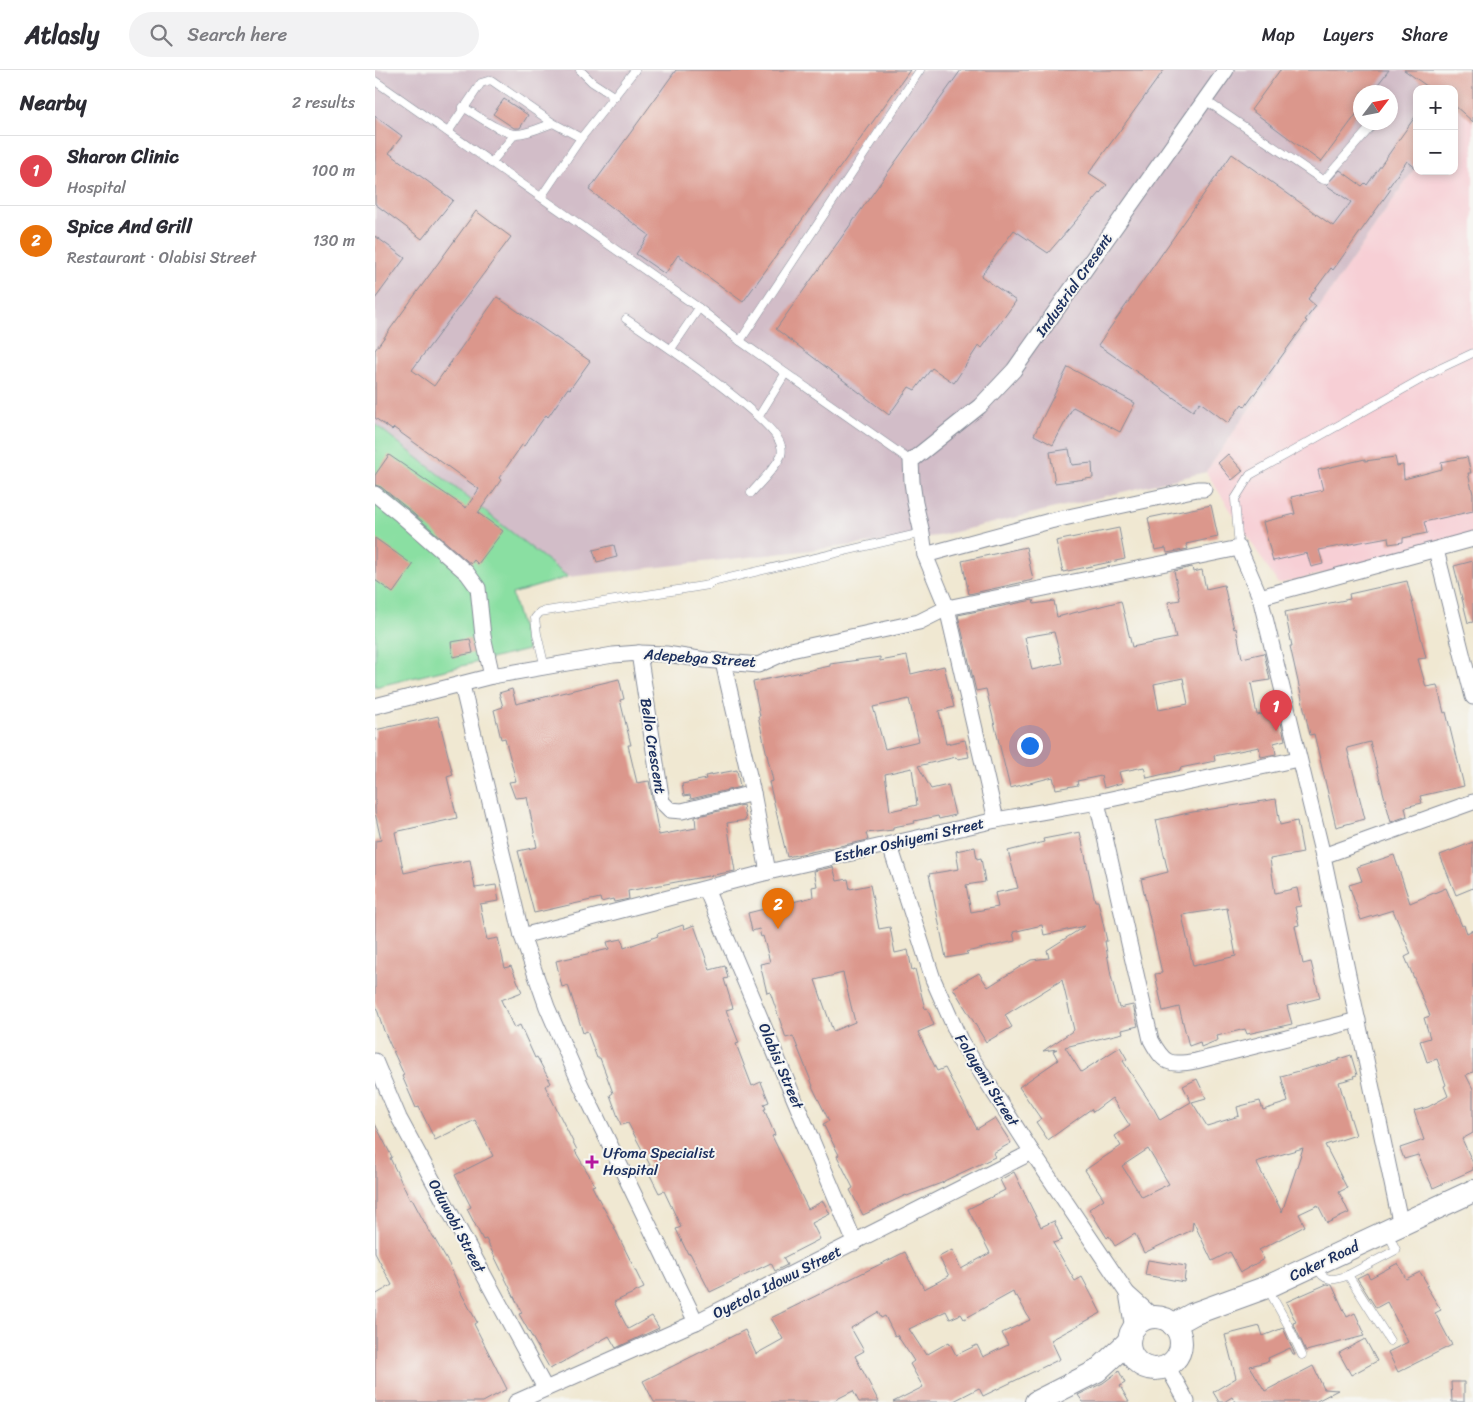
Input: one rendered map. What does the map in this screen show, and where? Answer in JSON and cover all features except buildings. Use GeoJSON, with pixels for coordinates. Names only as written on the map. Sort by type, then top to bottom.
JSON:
{"type":"FeatureCollection","features":[{"type":"Feature","properties":{"kind":"main road","name":"Coker Road"},"geometry":{"type":"LineString","coordinates":[[1170,1327],[1193,1314],[1267,1287],[1473,1191]]}},
{"type":"Feature","properties":{"kind":"main road"},"geometry":{"type":"LineString","coordinates":[[1097,1371],[1145,1319],[1170,1327],[1178,1355],[1167,1366],[1154,1369],[1147,1367],[1132,1354],[1131,1335]]}},
{"type":"Feature","properties":{"kind":"main road"},"geometry":{"type":"LineString","coordinates":[[1036,1402],[1097,1371],[1140,1362]]}},
{"type":"Feature","properties":{"kind":"street","name":"Industrial Cresent"},"geometry":{"type":"LineString","coordinates":[[911,461],[979,406],[1014,370],[1226,70]]}},
{"type":"Feature","properties":{"kind":"street"},"geometry":{"type":"LineString","coordinates":[[911,461],[915,503],[925,555],[945,602],[996,820]]}},
{"type":"Feature","properties":{"kind":"street"},"geometry":{"type":"LineString","coordinates":[[925,555],[1050,521],[1203,489]]}},
{"type":"Feature","properties":{"kind":"street"},"geometry":{"type":"LineString","coordinates":[[375,494],[467,573],[477,588],[483,636],[493,676]]}},
{"type":"Feature","properties":{"kind":"street"},"geometry":{"type":"LineString","coordinates":[[1260,597],[1473,539]]}},
{"type":"Feature","properties":{"kind":"street"},"geometry":{"type":"LineString","coordinates":[[1239,548],[1260,597],[1323,856],[1358,1020],[1394,1229]]}},
{"type":"Feature","properties":{"kind":"street","name":"Adepebga Street"},"geometry":{"type":"LineString","coordinates":[[375,706],[493,676],[639,653],[666,654],[758,665],[791,650],[919,622],[945,602],[1239,548]]}},
{"type":"Feature","properties":{"kind":"street"},"geometry":{"type":"LineString","coordinates":[[1435,550],[1473,697]]}},
{"type":"Feature","properties":{"kind":"street","name":"Bello Crescent"},"geometry":{"type":"LineString","coordinates":[[639,653],[662,802],[670,810],[682,811],[753,792]]}},
{"type":"Feature","properties":{"kind":"street"},"geometry":{"type":"LineString","coordinates":[[723,662],[769,872]]}},
{"type":"Feature","properties":{"kind":"street"},"geometry":{"type":"LineString","coordinates":[[462,685],[522,936],[547,1007],[579,1081],[696,1322]]}},
{"type":"Feature","properties":{"kind":"street","name":"Esther Oshiyemi Street"},"geometry":{"type":"LineString","coordinates":[[522,936],[769,872],[996,820],[1097,802],[1298,759]]}},
{"type":"Feature","properties":{"kind":"street"},"geometry":{"type":"LineString","coordinates":[[1097,802],[1151,1040],[1158,1053],[1170,1063],[1195,1062],[1358,1020]]}},
{"type":"Feature","properties":{"kind":"street"},"geometry":{"type":"LineString","coordinates":[[1323,856],[1473,802]]}},
{"type":"Feature","properties":{"kind":"street","name":"Folayemi Street"},"geometry":{"type":"LineString","coordinates":[[889,846],[933,979],[960,1040],[1032,1152],[1127,1293]]}},
{"type":"Feature","properties":{"kind":"street","name":"Olabisi Street"},"geometry":{"type":"LineString","coordinates":[[706,889],[855,1243]]}},
{"type":"Feature","properties":{"kind":"street","name":"Oduwobi Street"},"geometry":{"type":"LineString","coordinates":[[375,1061],[399,1118],[545,1388]]}},
{"type":"Feature","properties":{"kind":"street","name":"Oyetola Idowu Street"},"geometry":{"type":"LineString","coordinates":[[516,1402],[696,1322],[1032,1152]]}},
{"type":"Feature","properties":{"kind":"street"},"geometry":{"type":"LineString","coordinates":[[1127,1293],[1170,1327]]}},
{"type":"Feature","properties":{"kind":"street"},"geometry":{"type":"LineString","coordinates":[[1127,1293],[1131,1335]]}},
{"type":"Feature","properties":{"kind":"street"},"geometry":{"type":"LineString","coordinates":[[1167,1366],[1187,1402]]}},
{"type":"Feature","properties":{"kind":"lane"},"geometry":{"type":"LineString","coordinates":[[580,70],[592,82],[615,96]]}},
{"type":"Feature","properties":{"kind":"lane"},"geometry":{"type":"LineString","coordinates":[[541,196],[581,138],[635,70]]}},
{"type":"Feature","properties":{"kind":"lane"},"geometry":{"type":"LineString","coordinates":[[740,342],[920,70]]}},
{"type":"Feature","properties":{"kind":"lane"},"geometry":{"type":"LineString","coordinates":[[448,132],[481,83],[491,80],[553,122],[581,138]]}},
{"type":"Feature","properties":{"kind":"lane"},"geometry":{"type":"LineString","coordinates":[[375,81],[699,308],[740,342],[911,461]]}},
{"type":"Feature","properties":{"kind":"lane"},"geometry":{"type":"LineString","coordinates":[[1205,100],[1325,180],[1368,130]]}},
{"type":"Feature","properties":{"kind":"lane"},"geometry":{"type":"LineString","coordinates":[[463,108],[503,130],[515,134],[526,133],[553,122]]}},
{"type":"Feature","properties":{"kind":"lane"},"geometry":{"type":"LineString","coordinates":[[491,163],[515,134]]}},
{"type":"Feature","properties":{"kind":"lane"},"geometry":{"type":"LineString","coordinates":[[671,350],[699,308]]}},
{"type":"Feature","properties":{"kind":"lane"},"geometry":{"type":"LineString","coordinates":[[625,319],[671,350],[759,416],[777,437],[781,446],[781,457],[751,493]]}},
{"type":"Feature","properties":{"kind":"lane"},"geometry":{"type":"LineString","coordinates":[[1239,548],[1235,500],[1250,474],[1432,373],[1473,353]]}},
{"type":"Feature","properties":{"kind":"lane"},"geometry":{"type":"LineString","coordinates":[[759,416],[785,374]]}},
{"type":"Feature","properties":{"kind":"lane"},"geometry":{"type":"LineString","coordinates":[[546,668],[535,618],[540,612],[700,587],[709,585],[712,582],[922,533]]}},
{"type":"Feature","properties":{"kind":"lane"},"geometry":{"type":"LineString","coordinates":[[1316,1265],[1319,1273],[1326,1279],[1338,1279],[1348,1275],[1396,1250],[1394,1229]]}},
{"type":"Feature","properties":{"kind":"lane"},"geometry":{"type":"LineString","coordinates":[[1348,1275],[1390,1341]]}},
{"type":"Feature","properties":{"kind":"lane"},"geometry":{"type":"LineString","coordinates":[[1267,1287],[1302,1355]]}},
{"type":"Feature","properties":{"kind":"shaded area"},"geometry":{"type":"Polygon","coordinates":[[[375,70],[1473,70],[1473,83],[1458,104],[1458,85],[1413,85],[1413,171],[1206,472],[938,536],[568,577],[375,424],[375,70]]]}},
{"type":"Feature","properties":{"kind":"shaded area"},"geometry":{"type":"Polygon","coordinates":[[[1473,83],[1473,539],[1278,584],[1206,472],[1413,171],[1413,175],[1458,175],[1458,104],[1473,83]]]}},
{"type":"Feature","properties":{"kind":"green space"},"geometry":{"type":"Polygon","coordinates":[[[375,424],[568,577],[512,594],[528,650],[375,687],[375,424]]]}},
{"type":"Feature","properties":{"kind":"place","name":"Sharon Clinic"},"geometry":{"type":"Point","coordinates":[1276,731]}},
{"type":"Feature","properties":{"kind":"place","name":"Spice And Grill"},"geometry":{"type":"Point","coordinates":[778,929]}},
{"type":"Feature","properties":{"kind":"place","name":"Ufoma Specialist Hospital"},"geometry":{"type":"Point","coordinates":[592,1162]}}]}
